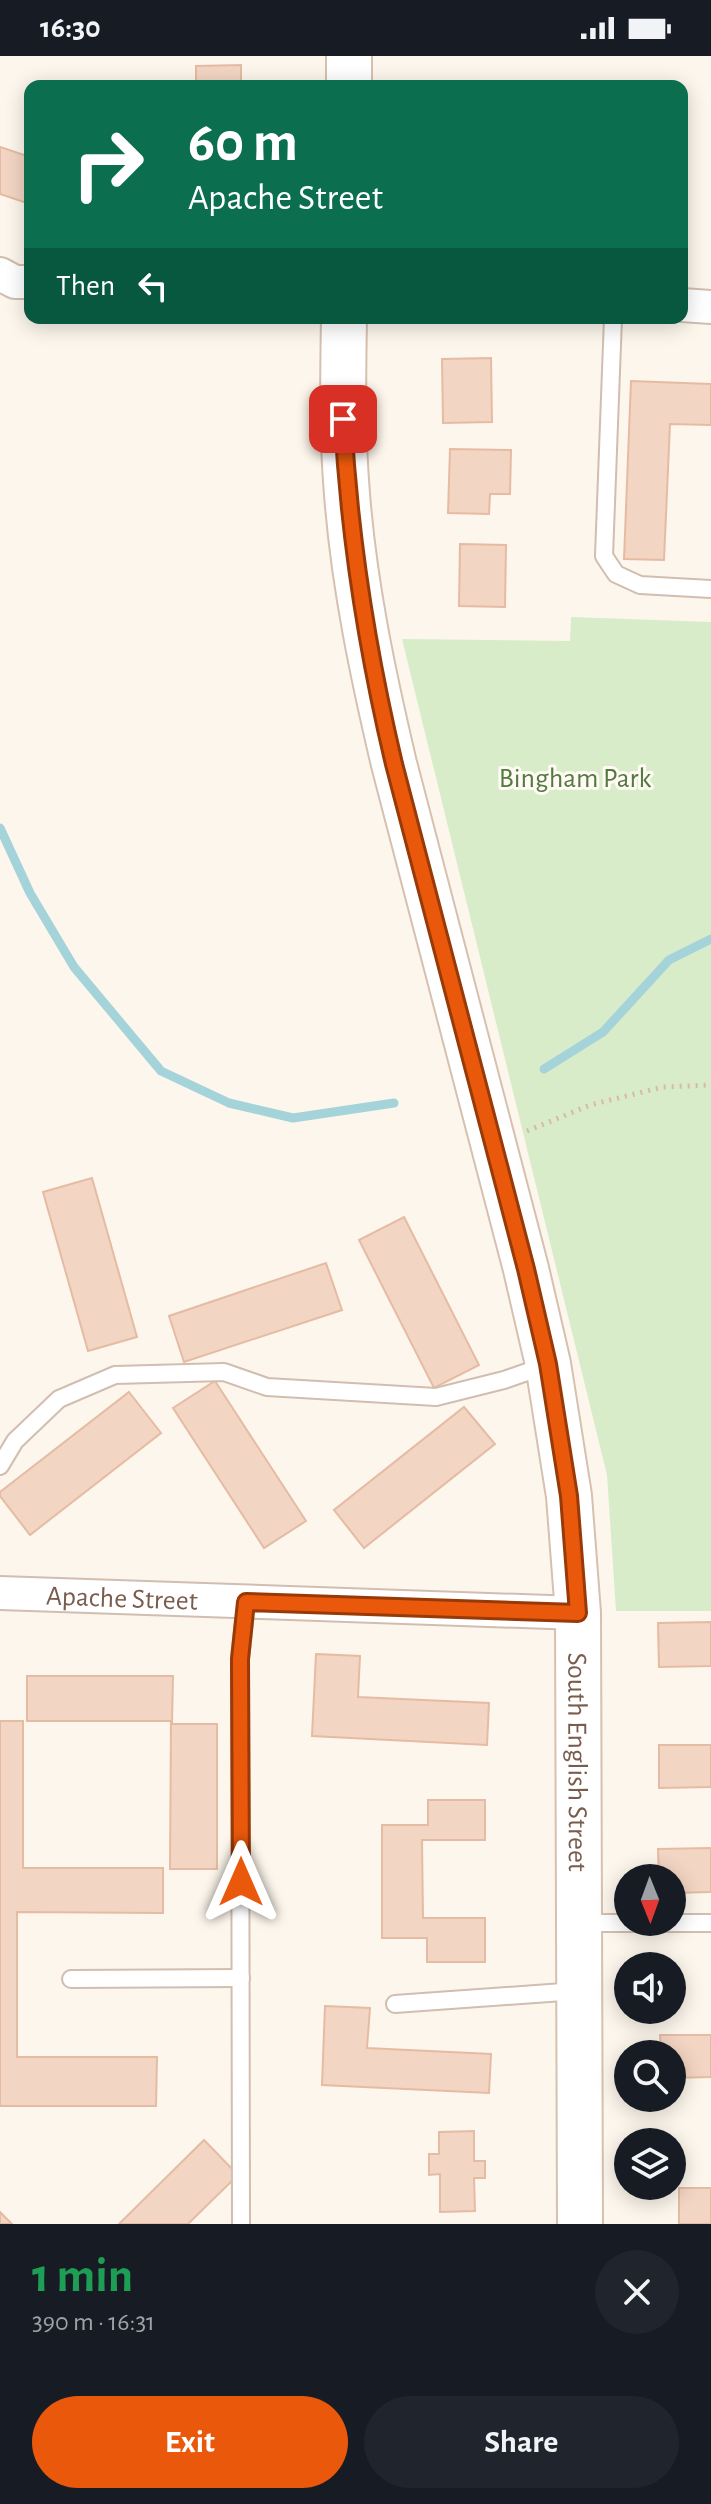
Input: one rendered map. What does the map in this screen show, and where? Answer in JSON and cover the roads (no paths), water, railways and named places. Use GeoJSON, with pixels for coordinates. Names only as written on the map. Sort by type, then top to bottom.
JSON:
{"type":"FeatureCollection","features":[{"type":"Feature","properties":{"kind":"street"},"geometry":{"type":"LineString","coordinates":[[349,56],[349,80]]}},
{"type":"Feature","properties":{"kind":"street"},"geometry":{"type":"LineString","coordinates":[[0,274],[15,282],[24,282]]}},
{"type":"Feature","properties":{"kind":"street"},"geometry":{"type":"LineString","coordinates":[[688,305],[711,307]]}},
{"type":"Feature","properties":{"kind":"street","name":"South English Street"},"geometry":{"type":"LineString","coordinates":[[344,324],[343,419],[347,497],[364,624],[394,764],[548,1364],[569,1496],[578,1613],[580,2224]]}},
{"type":"Feature","properties":{"kind":"street","name":"Apache Street"},"geometry":{"type":"LineString","coordinates":[[0,1593],[578,1613]]}},
{"type":"Feature","properties":{"kind":"lane"},"geometry":{"type":"LineString","coordinates":[[613,324],[604,556],[616,574],[640,585],[711,589]]}},
{"type":"Feature","properties":{"kind":"lane"},"geometry":{"type":"LineString","coordinates":[[0,1466],[15,1441],[59,1399],[115,1375],[224,1372],[267,1387],[436,1397],[504,1380],[548,1364]]}},
{"type":"Feature","properties":{"kind":"lane"},"geometry":{"type":"LineString","coordinates":[[241,2224],[240,1659],[246,1602]]}},
{"type":"Feature","properties":{"kind":"lane"},"geometry":{"type":"LineString","coordinates":[[579,1923],[711,1923]]}},
{"type":"Feature","properties":{"kind":"lane"},"geometry":{"type":"LineString","coordinates":[[71,1979],[241,1978]]}},
{"type":"Feature","properties":{"kind":"lane"},"geometry":{"type":"LineString","coordinates":[[395,2004],[579,1991]]}},
{"type":"Feature","properties":{"kind":"waterway"},"geometry":{"type":"LineString","coordinates":[[0,828],[30,893],[74,967],[161,1071],[229,1103],[293,1118],[394,1103]]}},
{"type":"Feature","properties":{"kind":"waterway"},"geometry":{"type":"LineString","coordinates":[[544,1069],[603,1032],[669,960],[711,939]]}},
{"type":"Feature","properties":{"kind":"park label","name":"Bingham Park"},"geometry":{"type":"Point","coordinates":[575,777]}}]}
